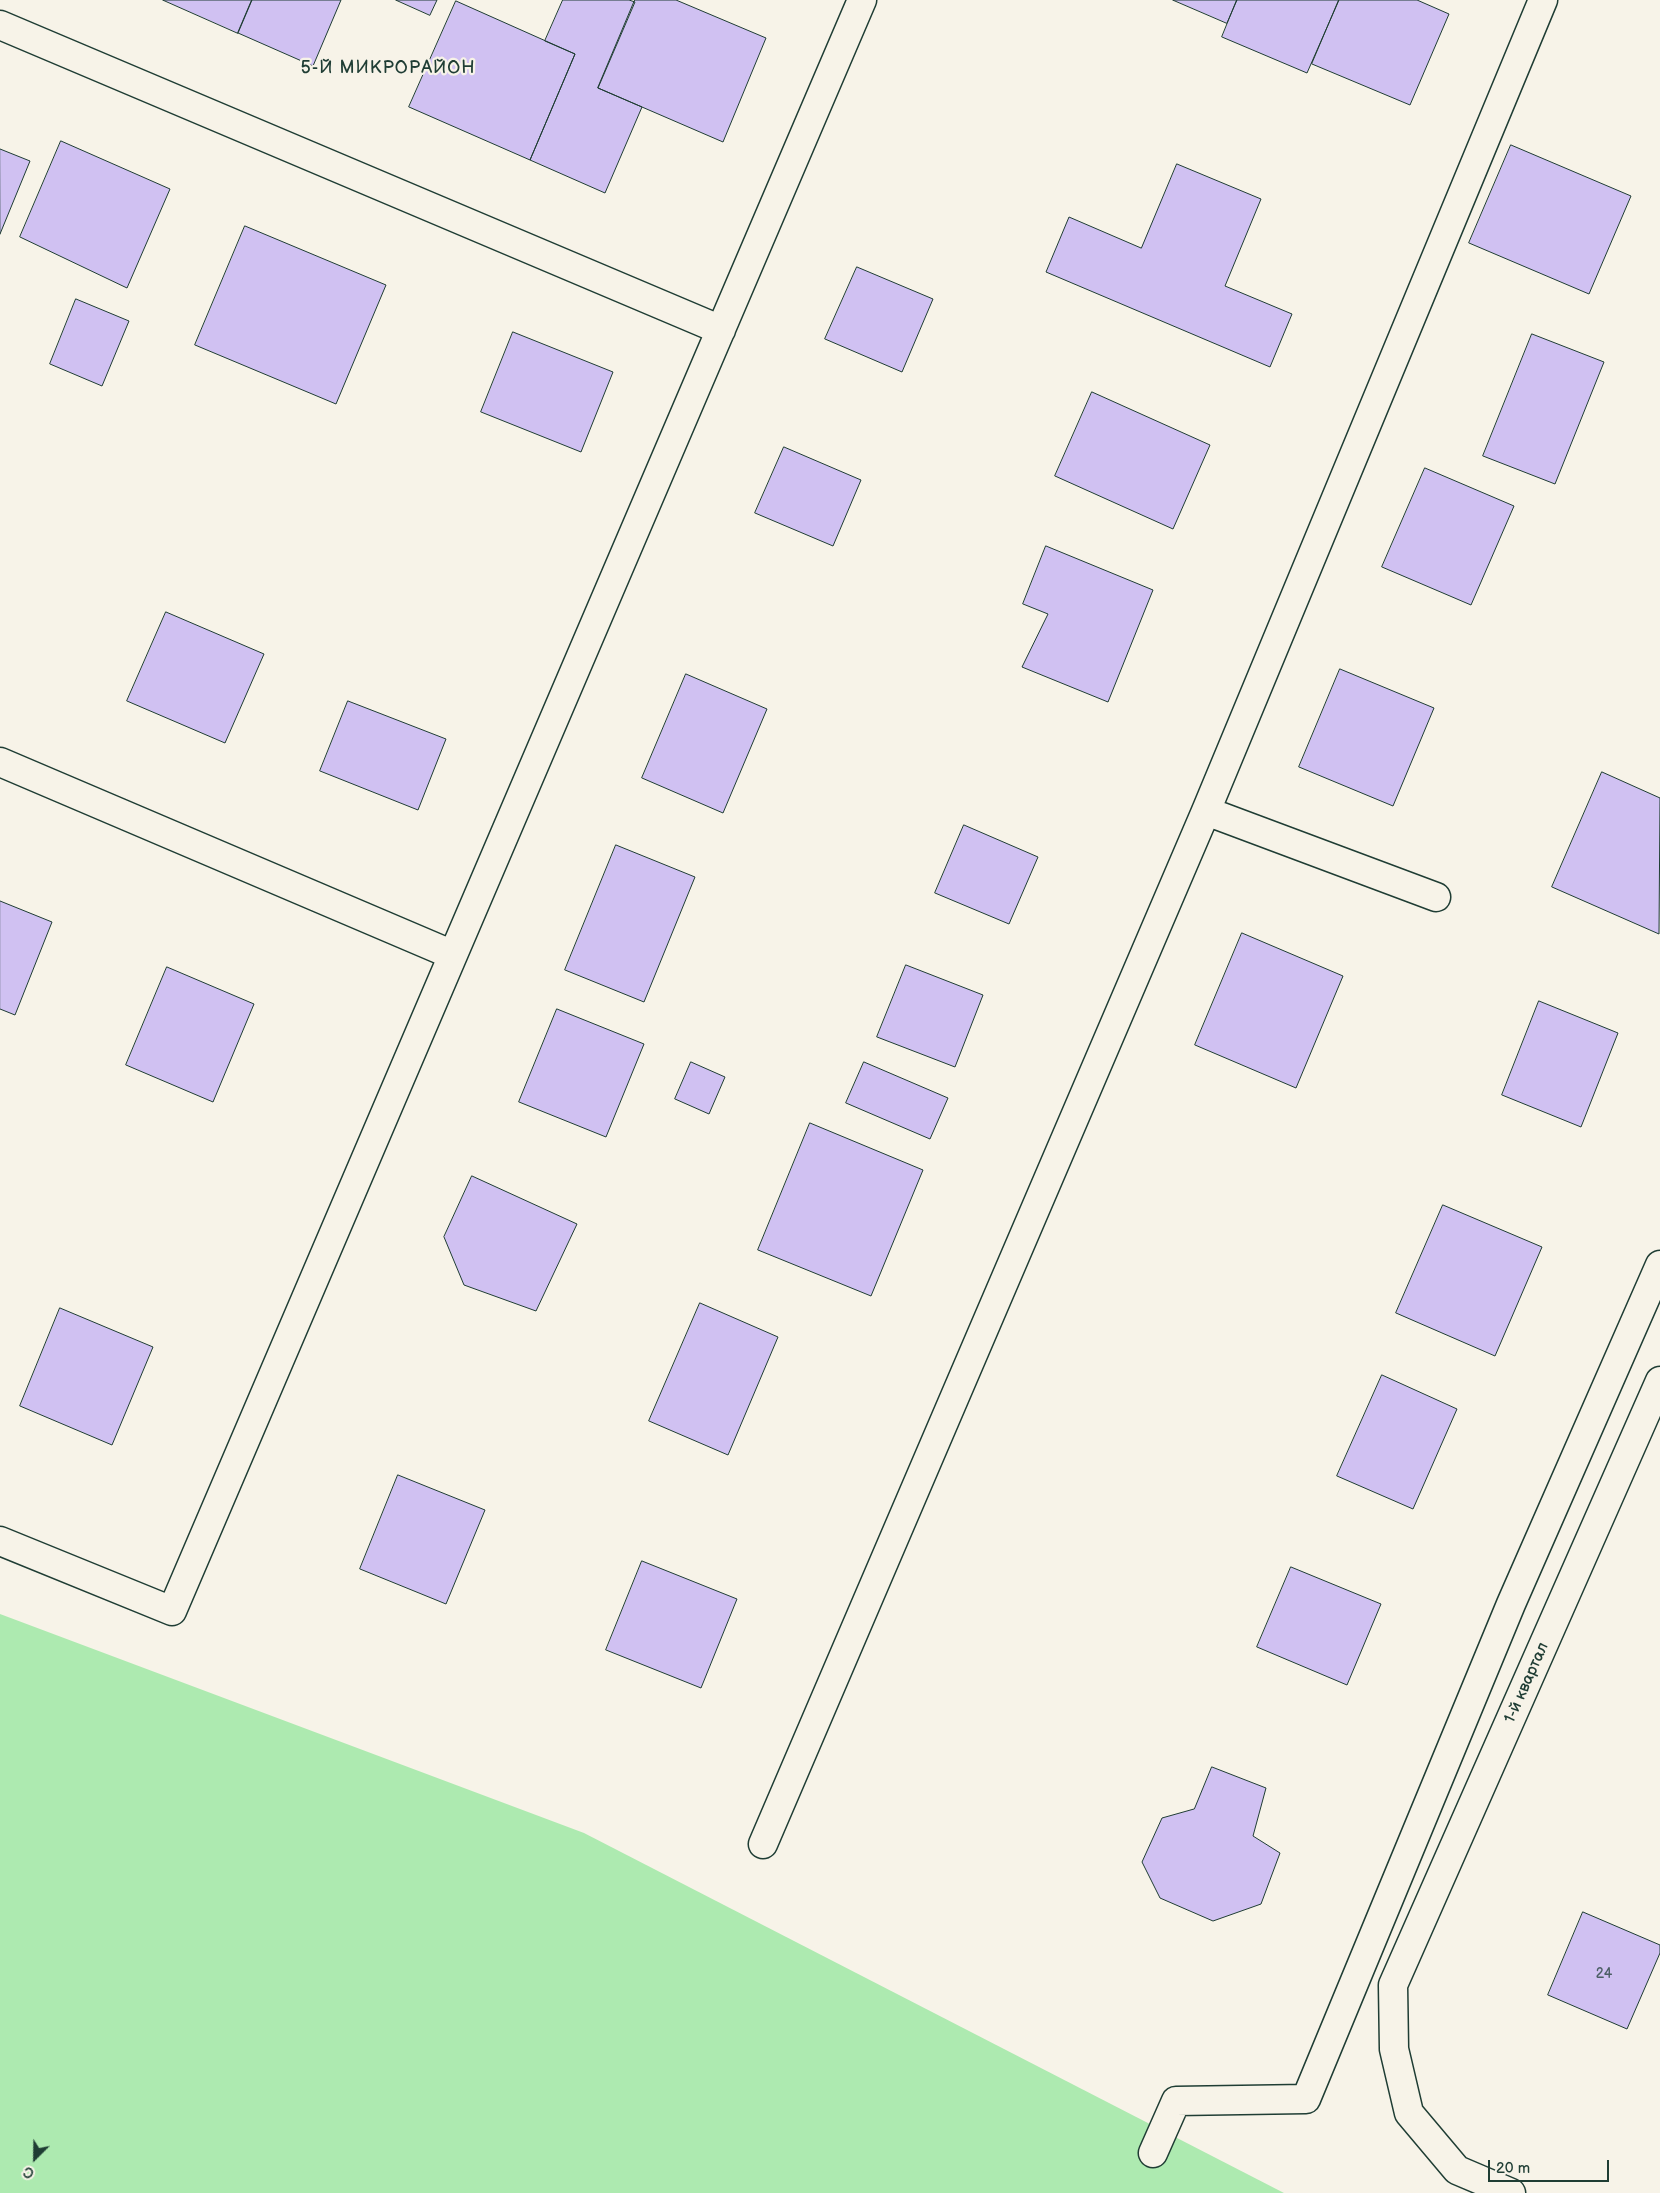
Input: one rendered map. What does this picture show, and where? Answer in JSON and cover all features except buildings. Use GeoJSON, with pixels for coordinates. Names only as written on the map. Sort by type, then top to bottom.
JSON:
{"type":"FeatureCollection","features":[{"type":"Feature","properties":{"kind":"street"},"geometry":{"type":"LineString","coordinates":[[0,1540],[172,1611],[862,0]]}},
{"type":"Feature","properties":{"kind":"street"},"geometry":{"type":"LineString","coordinates":[[763,1844],[1206,811],[1543,0]]}},
{"type":"Feature","properties":{"kind":"street"},"geometry":{"type":"LineString","coordinates":[[0,25],[720,330]]}},
{"type":"Feature","properties":{"kind":"street"},"geometry":{"type":"LineString","coordinates":[[0,762],[453,955]]}},
{"type":"Feature","properties":{"kind":"street"},"geometry":{"type":"LineString","coordinates":[[1206,811],[1436,897]]}},
{"type":"Feature","properties":{"kind":"street"},"geometry":{"type":"LineString","coordinates":[[1153,2153],[1176,2101],[1306,2099],[1511,1604],[1660,1265]]}},
{"type":"Feature","properties":{"kind":"street","name":"1-й квартал"},"geometry":{"type":"LineString","coordinates":[[1511,2193],[1457,2170],[1409,2113],[1394,2049],[1393,1985],[1660,1380]]}},
{"type":"Feature","properties":{"kind":"green space"},"geometry":{"type":"Polygon","coordinates":[[[0,1614],[584,1833],[1284,2193],[0,2193],[0,1614]]]}},
{"type":"Feature","properties":{"kind":"district","name":"5-Й МИКРОРАЙОН"},"geometry":{"type":"Point","coordinates":[388,68]}}]}
